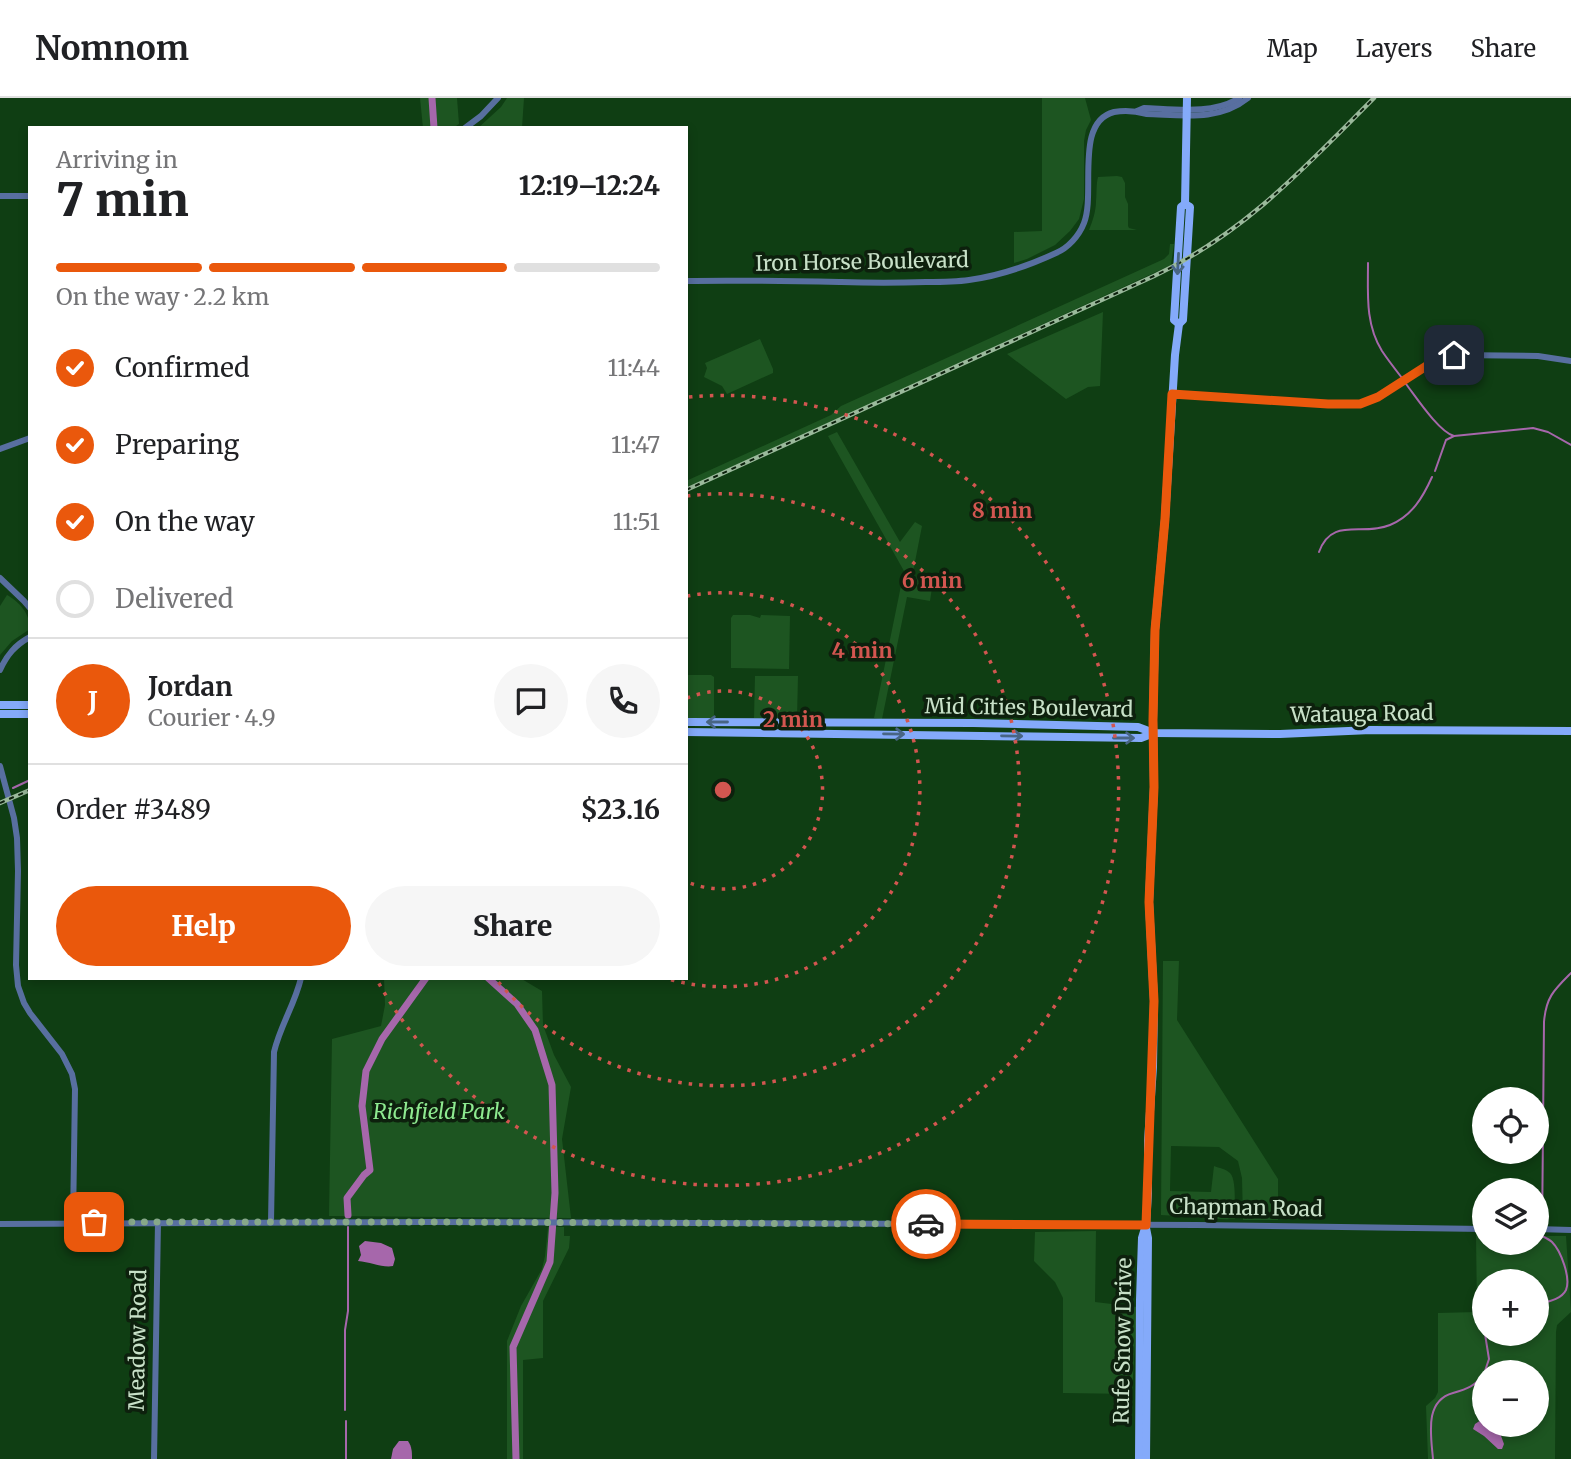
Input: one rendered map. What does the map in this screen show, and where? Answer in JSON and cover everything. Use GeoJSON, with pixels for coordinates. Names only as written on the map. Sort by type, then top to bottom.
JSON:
{"type":"FeatureCollection","features":[{"type":"Feature","properties":{"kind":"main road","name":"Rufe Snow Drive"},"geometry":{"type":"LineString","coordinates":[[1146,1459],[1146,1225],[1154,1001],[1149,902],[1154,796],[1155,630],[1165,519],[1174,355],[1179,324],[1183,320],[1188,256],[1190,207],[1185,204],[1187,98]]}},
{"type":"Feature","properties":{"kind":"main road"},"geometry":{"type":"LineString","coordinates":[[0,705],[28,705]]}},
{"type":"Feature","properties":{"kind":"main road"},"geometry":{"type":"LineString","coordinates":[[0,714],[28,714]]}},
{"type":"Feature","properties":{"kind":"main road","name":"Mid Cities Boulevard"},"geometry":{"type":"LineString","coordinates":[[688,722],[973,723],[1139,727],[1154,733]]}},
{"type":"Feature","properties":{"kind":"main road"},"geometry":{"type":"LineString","coordinates":[[851,722],[852,733]]}},
{"type":"Feature","properties":{"kind":"main road","name":"Watauga Road"},"geometry":{"type":"LineString","coordinates":[[1154,733],[1571,731]]}},
{"type":"Feature","properties":{"kind":"main road","name":"Mid Cities Boulevard"},"geometry":{"type":"LineString","coordinates":[[688,732],[1143,738],[1154,733]]}},
{"type":"Feature","properties":{"kind":"main road","name":"Rufe Snow Drive"},"geometry":{"type":"LineString","coordinates":[[1139,1459],[1140,1300],[1142,1238],[1146,1225]]}},
{"type":"Feature","properties":{"kind":"street"},"geometry":{"type":"LineString","coordinates":[[468,126],[498,98]]}},
{"type":"Feature","properties":{"kind":"street","name":"Iron Horse Boulevard"},"geometry":{"type":"LineString","coordinates":[[1187,112],[1220,107],[1240,98]]}},
{"type":"Feature","properties":{"kind":"street","name":"Iron Horse Boulevard"},"geometry":{"type":"LineString","coordinates":[[688,281],[954,281],[1018,269],[1059,252],[1071,243],[1084,224],[1089,197],[1090,139],[1100,120],[1110,113],[1144,108],[1223,113],[1248,98]]}},
{"type":"Feature","properties":{"kind":"street"},"geometry":{"type":"LineString","coordinates":[[0,196],[28,196]]}},
{"type":"Feature","properties":{"kind":"street"},"geometry":{"type":"LineString","coordinates":[[1172,394],[1353,405],[1378,397],[1431,363],[1454,355],[1538,356],[1571,361]]}},
{"type":"Feature","properties":{"kind":"street"},"geometry":{"type":"LineString","coordinates":[[0,449],[28,439]]}},
{"type":"Feature","properties":{"kind":"street"},"geometry":{"type":"LineString","coordinates":[[0,578],[28,606]]}},
{"type":"Feature","properties":{"kind":"street"},"geometry":{"type":"LineString","coordinates":[[0,670],[9,653],[19,642],[28,638]]}},
{"type":"Feature","properties":{"kind":"street"},"geometry":{"type":"LineString","coordinates":[[0,766],[17,838],[18,986],[30,1013],[62,1054],[72,1074],[75,1089],[73,1222]]}},
{"type":"Feature","properties":{"kind":"street"},"geometry":{"type":"LineString","coordinates":[[271,1222],[273,1060],[276,1042],[298,994],[301,980]]}},
{"type":"Feature","properties":{"kind":"street","name":"Meadow Road"},"geometry":{"type":"LineString","coordinates":[[154,1459],[158,1222]]}},
{"type":"Feature","properties":{"kind":"street","name":"Chapman Road"},"geometry":{"type":"LineString","coordinates":[[0,1223],[570,1222],[1472,1229]]}},
{"type":"Feature","properties":{"kind":"street"},"geometry":{"type":"LineString","coordinates":[[1549,1229],[1571,1230]]}},
{"type":"Feature","properties":{"kind":"green space"},"geometry":{"type":"Polygon","coordinates":[[[420,98],[457,98],[459,124],[423,126],[420,98]]]}},
{"type":"Feature","properties":{"kind":"green space"},"geometry":{"type":"Polygon","coordinates":[[[507,98],[524,98],[522,126],[480,126],[507,98]]]}},
{"type":"Feature","properties":{"kind":"green space"},"geometry":{"type":"Polygon","coordinates":[[[1042,98],[1085,98],[1091,120],[1084,141],[1084,199],[1079,219],[1055,245],[1014,263],[1014,232],[1042,231],[1042,98]]]}},
{"type":"Feature","properties":{"kind":"green space"},"geometry":{"type":"Polygon","coordinates":[[[1098,177],[1122,177],[1125,183],[1128,226],[1137,230],[1089,230],[1095,208],[1098,177]]]}},
{"type":"Feature","properties":{"kind":"green space"},"geometry":{"type":"Polygon","coordinates":[[[1170,244],[1174,244],[1171,265],[688,488],[688,480],[831,415],[841,406],[1164,259],[1169,254],[1170,244]]]}},
{"type":"Feature","properties":{"kind":"green space"},"geometry":{"type":"Polygon","coordinates":[[[1103,312],[1100,386],[1088,387],[1066,399],[1007,354],[1103,312]]]}},
{"type":"Feature","properties":{"kind":"green space"},"geometry":{"type":"Polygon","coordinates":[[[760,339],[773,373],[727,394],[722,386],[704,377],[707,368],[705,363],[760,339]]]}},
{"type":"Feature","properties":{"kind":"green space"},"geometry":{"type":"Polygon","coordinates":[[[837,432],[900,542],[915,522],[922,526],[912,577],[933,581],[930,601],[907,597],[882,719],[874,718],[904,571],[828,436],[837,432]]]}},
{"type":"Feature","properties":{"kind":"green space"},"geometry":{"type":"Polygon","coordinates":[[[7,595],[16,601],[28,618],[28,630],[12,641],[0,655],[0,606],[7,595]]]}},
{"type":"Feature","properties":{"kind":"green space"},"geometry":{"type":"Polygon","coordinates":[[[733,615],[760,618],[761,615],[790,616],[789,669],[731,668],[733,615]]]}},
{"type":"Feature","properties":{"kind":"green space"},"geometry":{"type":"Polygon","coordinates":[[[688,675],[714,677],[712,718],[688,718],[688,675]]]}},
{"type":"Feature","properties":{"kind":"green space"},"geometry":{"type":"Polygon","coordinates":[[[755,676],[798,676],[797,718],[754,718],[755,676]]]}},
{"type":"Feature","properties":{"kind":"green space"},"geometry":{"type":"Polygon","coordinates":[[[1163,961],[1179,961],[1177,1020],[1278,1179],[1278,1220],[1243,1220],[1242,1178],[1238,1161],[1219,1147],[1171,1146],[1170,1191],[1211,1192],[1214,1166],[1224,1170],[1230,1173],[1234,1182],[1235,1219],[1161,1215],[1163,961]]]}},
{"type":"Feature","properties":{"kind":"green space","name":"Richfield Park"},"geometry":{"type":"Polygon","coordinates":[[[384,980],[523,980],[542,991],[543,1025],[554,1055],[571,1087],[562,1139],[571,1218],[329,1216],[332,1039],[381,1026],[385,1005],[384,980]]]}},
{"type":"Feature","properties":{"kind":"green space"},"geometry":{"type":"Polygon","coordinates":[[[548,1227],[564,1227],[564,1236],[570,1236],[569,1248],[543,1301],[543,1358],[523,1360],[523,1459],[507,1459],[507,1341],[521,1306],[542,1269],[548,1227]]]}},
{"type":"Feature","properties":{"kind":"green space"},"geometry":{"type":"Polygon","coordinates":[[[1096,1231],[1095,1302],[1137,1307],[1132,1394],[1063,1393],[1063,1298],[1055,1282],[1034,1261],[1035,1232],[1096,1231]]]}},
{"type":"Feature","properties":{"kind":"green space"},"geometry":{"type":"Polygon","coordinates":[[[1549,1236],[1566,1236],[1571,1312],[1557,1325],[1556,1332],[1555,1459],[1428,1459],[1426,1406],[1438,1392],[1438,1313],[1472,1312],[1472,1346],[1549,1346],[1549,1269],[1476,1269],[1476,1255],[1549,1255],[1549,1236]]]}},
{"type":"Feature","properties":{"kind":"shaded area"},"geometry":{"type":"Polygon","coordinates":[[[365,1241],[392,1248],[395,1259],[393,1266],[358,1261],[361,1255],[359,1246],[365,1241]]]}},
{"type":"Feature","properties":{"kind":"shaded area"},"geometry":{"type":"Polygon","coordinates":[[[1485,1437],[1501,1437],[1504,1444],[1502,1449],[1498,1449],[1485,1437]]]}},
{"type":"Feature","properties":{"kind":"shaded area"},"geometry":{"type":"Polygon","coordinates":[[[399,1441],[408,1441],[412,1459],[391,1459],[393,1449],[399,1441]]]}},
{"type":"Feature","properties":{"kind":"waterway"},"geometry":{"type":"LineString","coordinates":[[432,98],[434,126]]}},
{"type":"Feature","properties":{"kind":"waterway"},"geometry":{"type":"LineString","coordinates":[[1368,263],[1369,308],[1373,330],[1382,351],[1402,378]]}},
{"type":"Feature","properties":{"kind":"waterway"},"geometry":{"type":"LineString","coordinates":[[1406,384],[1435,421],[1454,436],[1533,428],[1548,432],[1571,445]]}},
{"type":"Feature","properties":{"kind":"waterway"},"geometry":{"type":"LineString","coordinates":[[1435,471],[1446,440],[1454,436]]}},
{"type":"Feature","properties":{"kind":"waterway"},"geometry":{"type":"LineString","coordinates":[[1319,552],[1332,534],[1379,528],[1405,517],[1425,492],[1432,477]]}},
{"type":"Feature","properties":{"kind":"waterway"},"geometry":{"type":"LineString","coordinates":[[13,788],[28,781]]}},
{"type":"Feature","properties":{"kind":"waterway"},"geometry":{"type":"LineString","coordinates":[[1549,1301],[1561,1296],[1567,1285],[1559,1252],[1552,1242],[1542,1236],[1544,1022],[1552,994],[1571,973]]}},
{"type":"Feature","properties":{"kind":"waterway"},"geometry":{"type":"LineString","coordinates":[[348,1215],[347,1198],[370,1170],[362,1106],[366,1071],[382,1039],[425,980]]}},
{"type":"Feature","properties":{"kind":"waterway"},"geometry":{"type":"LineString","coordinates":[[490,980],[517,1004],[535,1030],[552,1085],[555,1193],[550,1262],[513,1347],[516,1459]]}},
{"type":"Feature","properties":{"kind":"waterway"},"geometry":{"type":"LineString","coordinates":[[345,1410],[348,1227]]}},
{"type":"Feature","properties":{"kind":"waterway"},"geometry":{"type":"LineString","coordinates":[[1487,1346],[1489,1360]]}},
{"type":"Feature","properties":{"kind":"waterway"},"geometry":{"type":"LineString","coordinates":[[1433,1459],[1431,1420],[1437,1403],[1444,1397],[1472,1385]]}},
{"type":"Feature","properties":{"kind":"waterway"},"geometry":{"type":"LineString","coordinates":[[346,1421],[346,1459]]}},
{"type":"Feature","properties":{"kind":"railway"},"geometry":{"type":"LineString","coordinates":[[688,489],[1187,259],[1217,240],[1272,197],[1374,98]]}},
{"type":"Feature","properties":{"kind":"railway"},"geometry":{"type":"LineString","coordinates":[[0,803],[28,791]]}},
{"type":"Feature","properties":{"kind":"way so far"},"geometry":{"type":"LineString","coordinates":[[94,1222],[926,1224]]}},
{"type":"Feature","properties":{"kind":"route"},"geometry":{"type":"LineString","coordinates":[[926,1224],[1146,1225],[1154,1001],[1149,902],[1154,787],[1155,630],[1172,394],[1353,405],[1378,397],[1431,363],[1454,355]]}}]}
